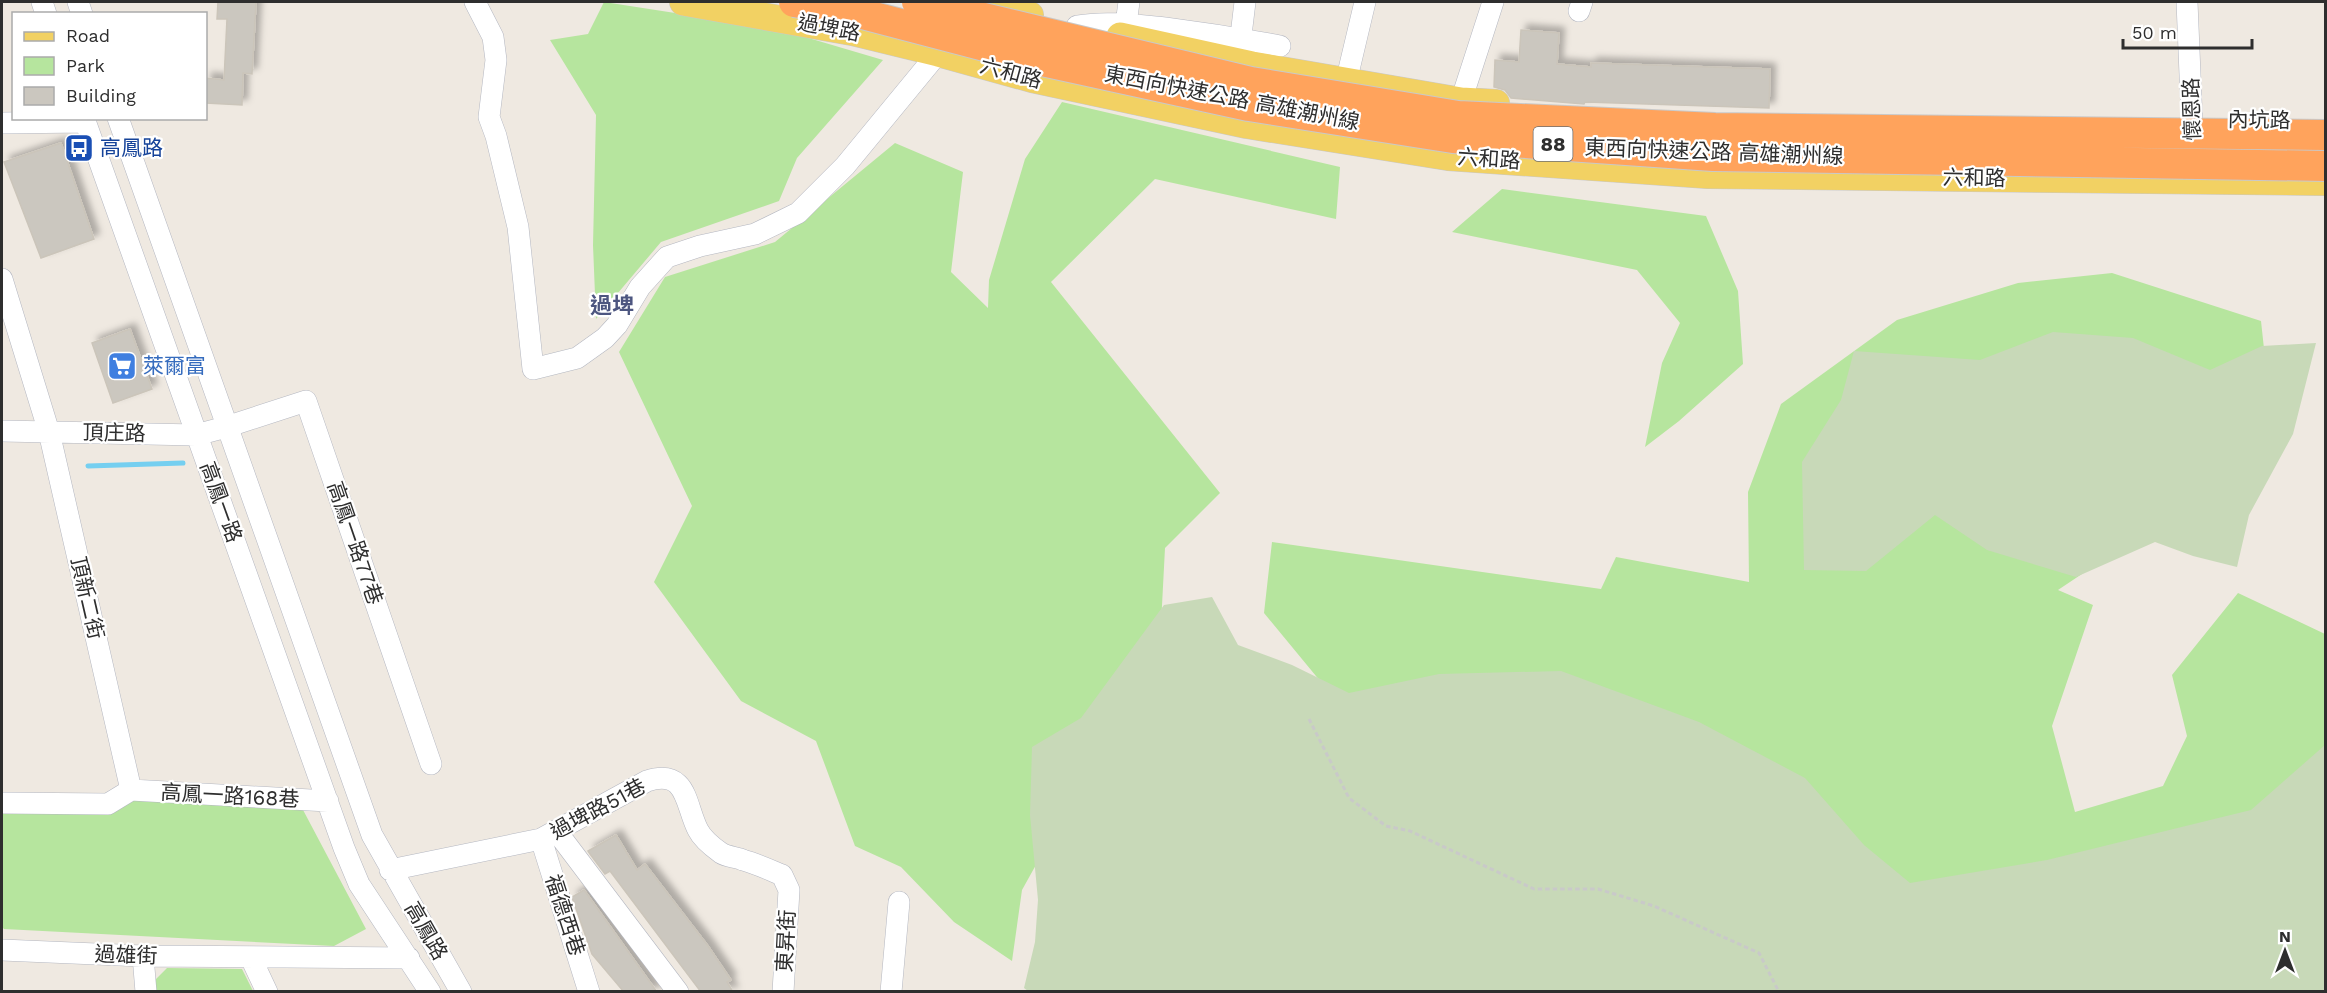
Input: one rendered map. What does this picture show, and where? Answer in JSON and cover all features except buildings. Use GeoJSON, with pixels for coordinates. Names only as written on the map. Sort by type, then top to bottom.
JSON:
{"type":"FeatureCollection","features":[{"type":"Feature","properties":{"kind":"highway","name":"東西向快速公路 高雄潮州線"},"geometry":{"type":"LineString","coordinates":[[794,2],[855,12],[1038,60],[1249,106],[1453,138],[1713,156],[2325,166]]}},
{"type":"Feature","properties":{"kind":"highway","name":"東西向快速公路 高雄潮州線"},"geometry":{"type":"LineString","coordinates":[[917,2],[1251,82],[1458,116],[1715,128],[2325,135]]}},
{"type":"Feature","properties":{"kind":"main road","name":"過埤路"},"geometry":{"type":"LineString","coordinates":[[683,2],[852,32],[938,53]]}},
{"type":"Feature","properties":{"kind":"main road","name":"六和路"},"geometry":{"type":"LineString","coordinates":[[987,2],[1077,26],[1239,50],[1346,82],[1461,101],[1715,113],[2192,120]]}},
{"type":"Feature","properties":{"kind":"main road","name":"六和路"},"geometry":{"type":"LineString","coordinates":[[938,53],[1032,79],[1247,125],[1448,157],[1708,175],[2194,180]]}},
{"type":"Feature","properties":{"kind":"main road","name":"內坑路"},"geometry":{"type":"LineString","coordinates":[[2192,120],[2325,121]]}},
{"type":"Feature","properties":{"kind":"main road"},"geometry":{"type":"LineString","coordinates":[[2194,180],[2325,182]]}},
{"type":"Feature","properties":{"kind":"street"},"geometry":{"type":"LineString","coordinates":[[475,2],[493,37],[496,60],[489,117],[496,136],[518,227],[533,369],[578,358],[605,338],[617,325],[640,287],[667,257],[700,246],[755,234],[798,213],[845,166],[938,53]]}},
{"type":"Feature","properties":{"kind":"street","name":"六和路"},"geometry":{"type":"LineString","coordinates":[[938,53],[987,2]]}},
{"type":"Feature","properties":{"kind":"street"},"geometry":{"type":"LineString","coordinates":[[1126,24],[1129,2]]}},
{"type":"Feature","properties":{"kind":"street"},"geometry":{"type":"LineString","coordinates":[[1239,50],[1245,2]]}},
{"type":"Feature","properties":{"kind":"street"},"geometry":{"type":"LineString","coordinates":[[1346,82],[1365,2]]}},
{"type":"Feature","properties":{"kind":"street"},"geometry":{"type":"LineString","coordinates":[[1461,101],[1493,2]]}},
{"type":"Feature","properties":{"kind":"street","name":"懷恩路"},"geometry":{"type":"LineString","coordinates":[[2187,2],[2194,180]]}},
{"type":"Feature","properties":{"kind":"street"},"geometry":{"type":"LineString","coordinates":[[1077,26],[1095,23],[1126,24],[1239,50],[1280,46]]}},
{"type":"Feature","properties":{"kind":"street"},"geometry":{"type":"LineString","coordinates":[[2,123],[84,120]]}},
{"type":"Feature","properties":{"kind":"street","name":"高鳳一路"},"geometry":{"type":"LineString","coordinates":[[84,120],[328,801],[360,884]]}},
{"type":"Feature","properties":{"kind":"street","name":"高鳳一路"},"geometry":{"type":"LineString","coordinates":[[119,120],[372,835],[390,870]]}},
{"type":"Feature","properties":{"kind":"street","name":"頂新二街"},"geometry":{"type":"LineString","coordinates":[[2,279],[7,315],[49,432],[131,790]]}},
{"type":"Feature","properties":{"kind":"street","name":"高鳳一路77巷"},"geometry":{"type":"LineString","coordinates":[[226,428],[306,401],[431,764]]}},
{"type":"Feature","properties":{"kind":"street","name":"頂庄路"},"geometry":{"type":"LineString","coordinates":[[2,431],[196,435],[226,428]]}},
{"type":"Feature","properties":{"kind":"street","name":"過埤路51巷"},"geometry":{"type":"LineString","coordinates":[[390,870],[549,836],[647,781],[667,778],[676,782],[685,793],[698,830],[722,854],[746,860],[782,875],[789,890]]}},
{"type":"Feature","properties":{"kind":"street"},"geometry":{"type":"LineString","coordinates":[[2,803],[108,804],[131,790]]}},
{"type":"Feature","properties":{"kind":"street","name":"高鳳一路168巷"},"geometry":{"type":"LineString","coordinates":[[131,790],[328,801]]}},
{"type":"Feature","properties":{"kind":"street"},"geometry":{"type":"LineString","coordinates":[[549,836],[678,992]]}},
{"type":"Feature","properties":{"kind":"street","name":"福德西巷"},"geometry":{"type":"LineString","coordinates":[[549,836],[589,992]]}},
{"type":"Feature","properties":{"kind":"street","name":"高鳳路"},"geometry":{"type":"LineString","coordinates":[[390,870],[461,992]]}},
{"type":"Feature","properties":{"kind":"street","name":"高鳳路"},"geometry":{"type":"LineString","coordinates":[[360,884],[430,992]]}},
{"type":"Feature","properties":{"kind":"street","name":"東昇街"},"geometry":{"type":"LineString","coordinates":[[783,992],[789,890]]}},
{"type":"Feature","properties":{"kind":"street"},"geometry":{"type":"LineString","coordinates":[[891,992],[899,902]]}},
{"type":"Feature","properties":{"kind":"street","name":"過雄街"},"geometry":{"type":"LineString","coordinates":[[2,950],[143,956],[409,958]]}},
{"type":"Feature","properties":{"kind":"street"},"geometry":{"type":"LineString","coordinates":[[143,956],[146,992]]}},
{"type":"Feature","properties":{"kind":"street"},"geometry":{"type":"LineString","coordinates":[[251,958],[267,992]]}},
{"type":"Feature","properties":{"kind":"path"},"geometry":{"type":"LineString","coordinates":[[1309,719],[1349,798],[1386,826],[1410,831],[1534,890],[1598,889],[1654,906],[1759,953],[1779,992]]}},
{"type":"Feature","properties":{"kind":"green space"},"geometry":{"type":"Polygon","coordinates":[[[604,2],[778,29],[883,60],[797,158],[779,201],[661,242],[596,319],[593,245],[596,115],[550,40],[588,34],[604,2]]]}},
{"type":"Feature","properties":{"kind":"green space"},"geometry":{"type":"Polygon","coordinates":[[[1062,102],[1340,167],[1336,219],[1155,179],[1051,282],[1220,493],[1165,548],[1158,682],[1067,809],[1022,890],[1012,961],[954,922],[901,867],[855,846],[816,741],[741,701],[654,582],[692,506],[619,352],[665,277],[775,242],[895,143],[963,172],[951,272],[988,308],[989,280],[1025,159],[1062,102]]]}},
{"type":"Feature","properties":{"kind":"green space"},"geometry":{"type":"Polygon","coordinates":[[[1502,189],[1706,216],[1738,291],[1743,364],[1679,421],[1645,447],[1662,363],[1680,323],[1637,270],[1452,232],[1502,189]]]}},
{"type":"Feature","properties":{"kind":"green space"},"geometry":{"type":"Polygon","coordinates":[[[2112,273],[2261,321],[2269,395],[2197,497],[2058,590],[2093,605],[2052,726],[2075,812],[2163,786],[2187,736],[2172,675],[2238,593],[2325,634],[2325,772],[2310,815],[1905,917],[1344,710],[1264,613],[1272,542],[1601,589],[1616,557],[1749,582],[1748,492],[1781,404],[1897,320],[2018,283],[2112,273]]]}},
{"type":"Feature","properties":{"kind":"green space"},"geometry":{"type":"Polygon","coordinates":[[[2053,332],[2133,338],[2210,370],[2262,346],[2316,343],[2293,434],[2249,515],[2237,567],[2193,556],[2155,542],[2076,577],[1987,550],[1935,515],[1866,571],[1804,570],[1802,462],[1841,400],[1854,351],[1980,360],[2053,332]]]}},
{"type":"Feature","properties":{"kind":"green space"},"geometry":{"type":"Polygon","coordinates":[[[1212,597],[1238,645],[1292,665],[1349,693],[1439,674],[1561,671],[1699,722],[1805,778],[1864,845],[1910,883],[2047,860],[2251,810],[2325,745],[2325,991],[1028,991],[1024,988],[1035,942],[1038,900],[1030,815],[1032,747],[1081,718],[1164,605],[1212,597]]]}},
{"type":"Feature","properties":{"kind":"green space"},"geometry":{"type":"Polygon","coordinates":[[[134,797],[302,808],[366,929],[334,946],[4,929],[2,927],[2,810],[134,797]]]}},
{"type":"Feature","properties":{"kind":"green space"},"geometry":{"type":"Polygon","coordinates":[[[167,968],[242,969],[253,991],[156,991],[155,980],[167,968]]]}},
{"type":"Feature","properties":{"kind":"waterway"},"geometry":{"type":"LineString","coordinates":[[88,466],[183,463]]}},
{"type":"Feature","properties":{"kind":"place","name":"高鳳路"},"geometry":{"type":"Point","coordinates":[79,148]}},
{"type":"Feature","properties":{"kind":"place","name":"萊爾富"},"geometry":{"type":"Point","coordinates":[122,366]}},
{"type":"Feature","properties":{"kind":"district","name":"過埤"},"geometry":{"type":"Point","coordinates":[612,305]}}]}
